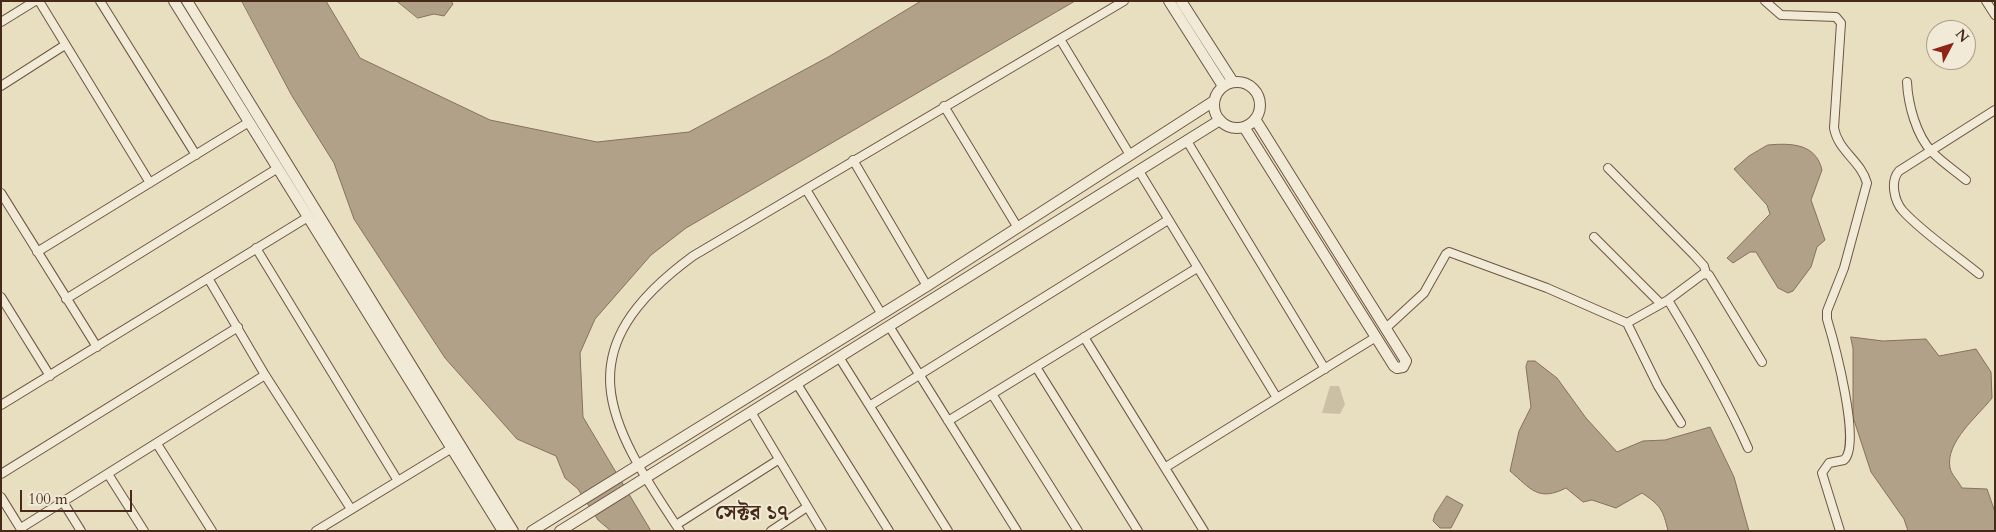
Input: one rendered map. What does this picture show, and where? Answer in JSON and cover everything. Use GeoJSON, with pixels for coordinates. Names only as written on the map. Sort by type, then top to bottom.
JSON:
{"type":"FeatureCollection","features":[{"type":"Feature","properties":{"kind":"street"},"geometry":{"type":"LineString","coordinates":[[1,22],[37,1],[150,183]]}},
{"type":"Feature","properties":{"kind":"street"},"geometry":{"type":"LineString","coordinates":[[100,1],[196,154]]}},
{"type":"Feature","properties":{"kind":"street"},"geometry":{"type":"LineString","coordinates":[[174,1],[503,531]]}},
{"type":"Feature","properties":{"kind":"street"},"geometry":{"type":"LineString","coordinates":[[187,1],[513,531]]}},
{"type":"Feature","properties":{"kind":"street"},"geometry":{"type":"LineString","coordinates":[[778,460],[678,528],[637,466],[616,420],[610,399],[610,360],[619,336],[651,293],[682,265],[807,191],[853,160],[1124,1]]}},
{"type":"Feature","properties":{"kind":"street"},"geometry":{"type":"LineString","coordinates":[[1169,1],[1222,86]]}},
{"type":"Feature","properties":{"kind":"street"},"geometry":{"type":"LineString","coordinates":[[1181,1],[1233,82]]}},
{"type":"Feature","properties":{"kind":"street"},"geometry":{"type":"LineString","coordinates":[[1765,1],[1781,14],[1836,17],[1841,23],[1834,128],[1836,136],[1861,170],[1867,183],[1844,268],[1828,311],[1827,319],[1846,392],[1849,452],[1844,460],[1829,463],[1822,473],[1840,531]]}},
{"type":"Feature","properties":{"kind":"street"},"geometry":{"type":"LineString","coordinates":[[1986,1],[1995,16]]}},
{"type":"Feature","properties":{"kind":"street"},"geometry":{"type":"LineString","coordinates":[[1060,39],[1130,156]]}},
{"type":"Feature","properties":{"kind":"street"},"geometry":{"type":"LineString","coordinates":[[1,86],[65,46]]}},
{"type":"Feature","properties":{"kind":"street"},"geometry":{"type":"LineString","coordinates":[[1233,82],[1248,84],[1258,95],[1260,109],[1255,119],[1244,127],[1231,127],[1220,120],[1214,110],[1214,101],[1222,86],[1233,82]]}},
{"type":"Feature","properties":{"kind":"street"},"geometry":{"type":"LineString","coordinates":[[1907,82],[1908,104],[1911,113],[1931,150],[1966,180]]}},
{"type":"Feature","properties":{"kind":"street"},"geometry":{"type":"LineString","coordinates":[[532,531],[1018,228],[1214,101]]}},
{"type":"Feature","properties":{"kind":"street"},"geometry":{"type":"LineString","coordinates":[[944,106],[1018,228]]}},
{"type":"Feature","properties":{"kind":"street"},"geometry":{"type":"LineString","coordinates":[[1979,274],[1901,208],[1893,184],[1894,177],[1899,171],[1995,110]]}},
{"type":"Feature","properties":{"kind":"street"},"geometry":{"type":"LineString","coordinates":[[1244,127],[1394,366],[1397,368],[1403,367],[1406,361],[1255,119]]}},
{"type":"Feature","properties":{"kind":"street"},"geometry":{"type":"LineString","coordinates":[[560,531],[574,527],[644,478],[1220,120]]}},
{"type":"Feature","properties":{"kind":"street"},"geometry":{"type":"LineString","coordinates":[[37,252],[249,122]]}},
{"type":"Feature","properties":{"kind":"street"},"geometry":{"type":"LineString","coordinates":[[1186,141],[1325,369]]}},
{"type":"Feature","properties":{"kind":"street"},"geometry":{"type":"LineString","coordinates":[[853,160],[926,286]]}},
{"type":"Feature","properties":{"kind":"street"},"geometry":{"type":"LineString","coordinates":[[66,299],[278,168]]}},
{"type":"Feature","properties":{"kind":"street"},"geometry":{"type":"LineString","coordinates":[[1608,168],[1704,266],[1706,273],[1762,362]]}},
{"type":"Feature","properties":{"kind":"street"},"geometry":{"type":"LineString","coordinates":[[1139,171],[1277,398]]}},
{"type":"Feature","properties":{"kind":"street"},"geometry":{"type":"LineString","coordinates":[[807,191],[881,314]]}},
{"type":"Feature","properties":{"kind":"street"},"geometry":{"type":"LineString","coordinates":[[1,193],[97,347]]}},
{"type":"Feature","properties":{"kind":"street"},"geometry":{"type":"LineString","coordinates":[[3,401],[50,376],[308,217]]}},
{"type":"Feature","properties":{"kind":"street"},"geometry":{"type":"LineString","coordinates":[[871,405],[1168,220]]}},
{"type":"Feature","properties":{"kind":"street"},"geometry":{"type":"LineString","coordinates":[[1594,237],[1664,302],[1708,365],[1729,404],[1748,448]]}},
{"type":"Feature","properties":{"kind":"street"},"geometry":{"type":"LineString","coordinates":[[256,248],[398,481]]}},
{"type":"Feature","properties":{"kind":"street"},"geometry":{"type":"LineString","coordinates":[[1386,328],[1424,293],[1446,254],[1449,252],[1547,288],[1628,323],[1658,386],[1681,423]]}},
{"type":"Feature","properties":{"kind":"street"},"geometry":{"type":"LineString","coordinates":[[948,421],[1197,268]]}},
{"type":"Feature","properties":{"kind":"street"},"geometry":{"type":"LineString","coordinates":[[1628,323],[1664,302],[1706,273]]}},
{"type":"Feature","properties":{"kind":"street"},"geometry":{"type":"LineString","coordinates":[[208,278],[265,375],[350,509]]}},
{"type":"Feature","properties":{"kind":"street"},"geometry":{"type":"LineString","coordinates":[[1,297],[50,376]]}},
{"type":"Feature","properties":{"kind":"street"},"geometry":{"type":"LineString","coordinates":[[889,326],[1017,531]]}},
{"type":"Feature","properties":{"kind":"street"},"geometry":{"type":"LineString","coordinates":[[1,474],[238,327]]}},
{"type":"Feature","properties":{"kind":"street"},"geometry":{"type":"LineString","coordinates":[[1084,337],[1204,531]]}},
{"type":"Feature","properties":{"kind":"street"},"geometry":{"type":"LineString","coordinates":[[1166,467],[1376,337]]}},
{"type":"Feature","properties":{"kind":"street"},"geometry":{"type":"LineString","coordinates":[[839,357],[871,405],[948,531]]}},
{"type":"Feature","properties":{"kind":"street"},"geometry":{"type":"LineString","coordinates":[[1036,367],[1138,531]]}},
{"type":"Feature","properties":{"kind":"street"},"geometry":{"type":"LineString","coordinates":[[1,497],[22,529],[265,375]]}},
{"type":"Feature","properties":{"kind":"street"},"geometry":{"type":"LineString","coordinates":[[797,384],[889,531]]}},
{"type":"Feature","properties":{"kind":"street"},"geometry":{"type":"LineString","coordinates":[[992,394],[1078,531]]}},
{"type":"Feature","properties":{"kind":"street"},"geometry":{"type":"LineString","coordinates":[[750,412],[822,531]]}},
{"type":"Feature","properties":{"kind":"street"},"geometry":{"type":"LineString","coordinates":[[157,444],[212,531]]}},
{"type":"Feature","properties":{"kind":"street"},"geometry":{"type":"LineString","coordinates":[[316,531],[452,448]]}},
{"type":"Feature","properties":{"kind":"street"},"geometry":{"type":"LineString","coordinates":[[108,474],[144,531]]}},
{"type":"Feature","properties":{"kind":"street"},"geometry":{"type":"LineString","coordinates":[[63,502],[81,531]]}},
{"type":"Feature","properties":{"kind":"street"},"geometry":{"type":"LineString","coordinates":[[771,531],[808,507]]}},
{"type":"Feature","properties":{"kind":"shaded area"},"geometry":{"type":"Polygon","coordinates":[[[242,1],[326,1],[360,58],[490,120],[597,142],[689,132],[830,56],[921,1],[1075,1],[686,228],[651,255],[595,319],[580,353],[583,417],[651,531],[611,531],[598,520],[578,489],[565,478],[556,456],[517,439],[445,358],[354,219],[334,163],[292,96],[242,1]]]}},
{"type":"Feature","properties":{"kind":"shaded area"},"geometry":{"type":"Polygon","coordinates":[[[397,1],[451,1],[453,4],[444,16],[434,14],[418,18],[397,1]]]}},
{"type":"Feature","properties":{"kind":"shaded area"},"geometry":{"type":"Polygon","coordinates":[[[1768,145],[1793,145],[1808,150],[1819,161],[1822,170],[1811,200],[1825,240],[1817,247],[1811,267],[1793,291],[1788,293],[1778,288],[1756,252],[1750,252],[1733,263],[1727,258],[1770,214],[1767,205],[1734,169],[1749,156],[1768,145]]]}},
{"type":"Feature","properties":{"kind":"shaded area"},"geometry":{"type":"Polygon","coordinates":[[[1851,337],[1883,341],[1926,339],[1939,356],[1976,349],[1991,372],[1992,398],[1957,439],[1952,449],[1950,468],[1962,488],[1987,489],[1995,512],[1995,531],[1908,531],[1904,519],[1871,472],[1853,417],[1853,349],[1851,337]]]}},
{"type":"Feature","properties":{"kind":"shaded area"},"geometry":{"type":"Polygon","coordinates":[[[1528,361],[1535,361],[1557,378],[1586,418],[1617,452],[1643,441],[1665,440],[1710,427],[1734,477],[1749,531],[1668,531],[1660,508],[1642,493],[1616,508],[1592,500],[1583,502],[1566,488],[1548,494],[1535,492],[1510,471],[1519,431],[1531,407],[1526,367],[1528,361]]]}},
{"type":"Feature","properties":{"kind":"shaded area"},"geometry":{"type":"Polygon","coordinates":[[[1330,386],[1339,386],[1345,404],[1340,414],[1322,413],[1330,386]]]}},
{"type":"Feature","properties":{"kind":"shaded area"},"geometry":{"type":"Polygon","coordinates":[[[1447,496],[1463,505],[1451,528],[1440,528],[1433,521],[1435,514],[1447,496]]]}},
{"type":"Feature","properties":{"kind":"district","name":"সেক্টর ১৭"},"geometry":{"type":"Point","coordinates":[752,514]}}]}
